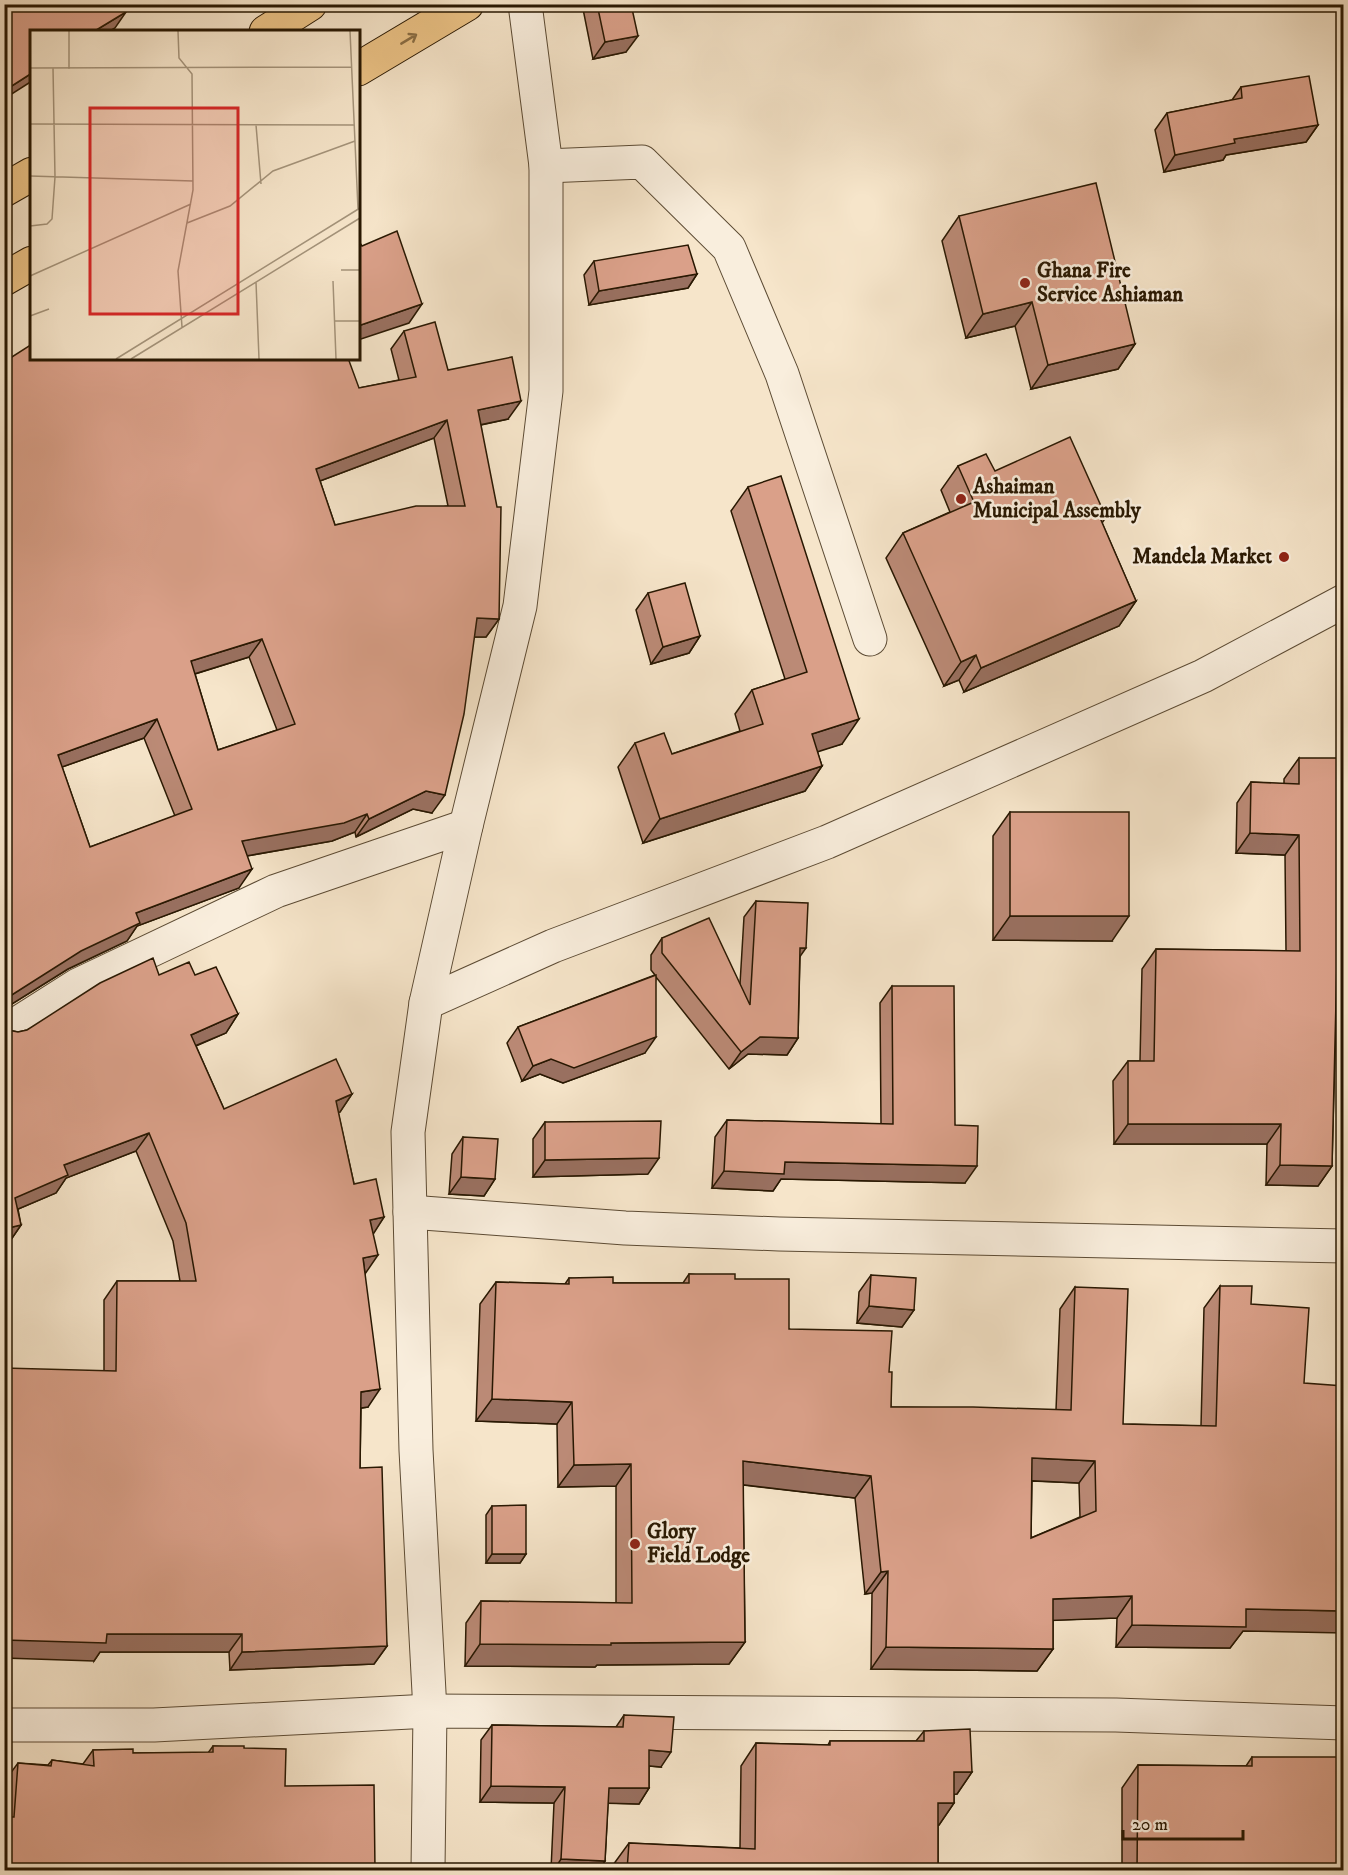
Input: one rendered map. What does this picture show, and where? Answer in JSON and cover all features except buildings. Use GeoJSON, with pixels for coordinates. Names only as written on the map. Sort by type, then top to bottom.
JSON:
{"type":"FeatureCollection","features":[{"type":"Feature","properties":{"kind":"main road"},"geometry":{"type":"LineString","coordinates":[[269,30],[310,4]]}},
{"type":"Feature","properties":{"kind":"main road"},"geometry":{"type":"LineString","coordinates":[[360,68],[467,4]]}},
{"type":"Feature","properties":{"kind":"main road"},"geometry":{"type":"LineString","coordinates":[[4,190],[30,175]]}},
{"type":"Feature","properties":{"kind":"main road"},"geometry":{"type":"LineString","coordinates":[[4,279],[30,264]]}},
{"type":"Feature","properties":{"kind":"street"},"geometry":{"type":"LineString","coordinates":[[428,1870],[430,1711],[416,1450],[408,1132],[426,1003],[466,826],[520,606],[544,413],[546,391],[546,165],[525,4]]}},
{"type":"Feature","properties":{"kind":"street"},"geometry":{"type":"LineString","coordinates":[[546,165],[642,162],[729,248],[782,374],[870,639]]}},
{"type":"Feature","properties":{"kind":"street"},"geometry":{"type":"LineString","coordinates":[[426,1003],[553,946],[827,842],[1203,676],[1344,602]]}},
{"type":"Feature","properties":{"kind":"street"},"geometry":{"type":"LineString","coordinates":[[4,1032],[78,985],[276,891],[466,826]]}},
{"type":"Feature","properties":{"kind":"street"},"geometry":{"type":"LineString","coordinates":[[410,1212],[625,1228],[779,1234],[1344,1246]]}},
{"type":"Feature","properties":{"kind":"street"},"geometry":{"type":"LineString","coordinates":[[4,1725],[154,1725],[430,1711],[1116,1715],[1344,1723]]}},
{"type":"Feature","properties":{"kind":"place","name":"Ghana Fire Service Ashiaman"},"geometry":{"type":"Point","coordinates":[1025,283]}},
{"type":"Feature","properties":{"kind":"place","name":"Ashaiman Municipal Assembly"},"geometry":{"type":"Point","coordinates":[961,499]}},
{"type":"Feature","properties":{"kind":"place","name":"Mandela Market"},"geometry":{"type":"Point","coordinates":[1284,557]}},
{"type":"Feature","properties":{"kind":"place","name":"Glory Field Lodge"},"geometry":{"type":"Point","coordinates":[635,1544]}}]}
